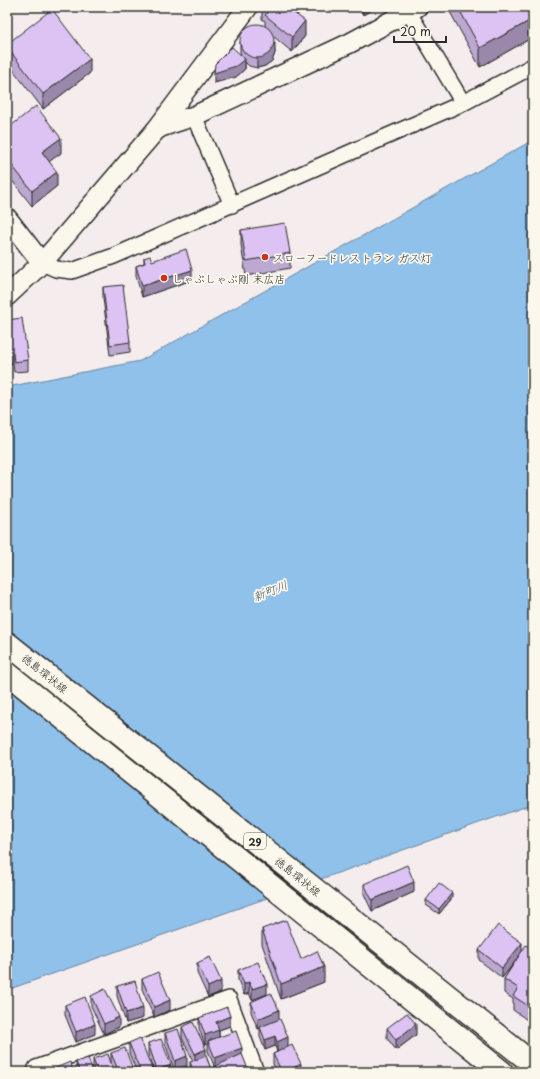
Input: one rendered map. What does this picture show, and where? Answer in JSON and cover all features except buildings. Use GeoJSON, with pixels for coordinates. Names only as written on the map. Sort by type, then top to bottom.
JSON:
{"type":"FeatureCollection","features":[{"type":"Feature","properties":{"kind":"main road","name":"徳島環状線"},"geometry":{"type":"LineString","coordinates":[[7,643],[533,1064]]}},
{"type":"Feature","properties":{"kind":"main road","name":"29"},"geometry":{"type":"LineString","coordinates":[[7,673],[502,1072]]}},
{"type":"Feature","properties":{"kind":"street"},"geometry":{"type":"LineString","coordinates":[[7,296],[42,263],[156,130],[248,7]]}},
{"type":"Feature","properties":{"kind":"street"},"geometry":{"type":"LineString","coordinates":[[156,130],[194,116],[350,43],[412,9],[464,103]]}},
{"type":"Feature","properties":{"kind":"street"},"geometry":{"type":"LineString","coordinates":[[7,218],[42,263],[56,269],[72,271],[114,256],[464,103],[533,66]]}},
{"type":"Feature","properties":{"kind":"street"},"geometry":{"type":"LineString","coordinates":[[194,116],[232,205]]}},
{"type":"Feature","properties":{"kind":"street"},"geometry":{"type":"LineString","coordinates":[[38,1072],[36,1068],[229,999],[256,1072]]}},
{"type":"Feature","properties":{"kind":"water","name":"新町川"},"geometry":{"type":"Polygon","coordinates":[[[533,140],[533,804],[7,990],[7,387],[140,361],[533,140]]]}},
{"type":"Feature","properties":{"kind":"place","name":"スローフードレストラン ガス灯"},"geometry":{"type":"Point","coordinates":[265,257]}},
{"type":"Feature","properties":{"kind":"place","name":"しゃぶしゃぶ剛 末広店"},"geometry":{"type":"Point","coordinates":[164,278]}}]}
